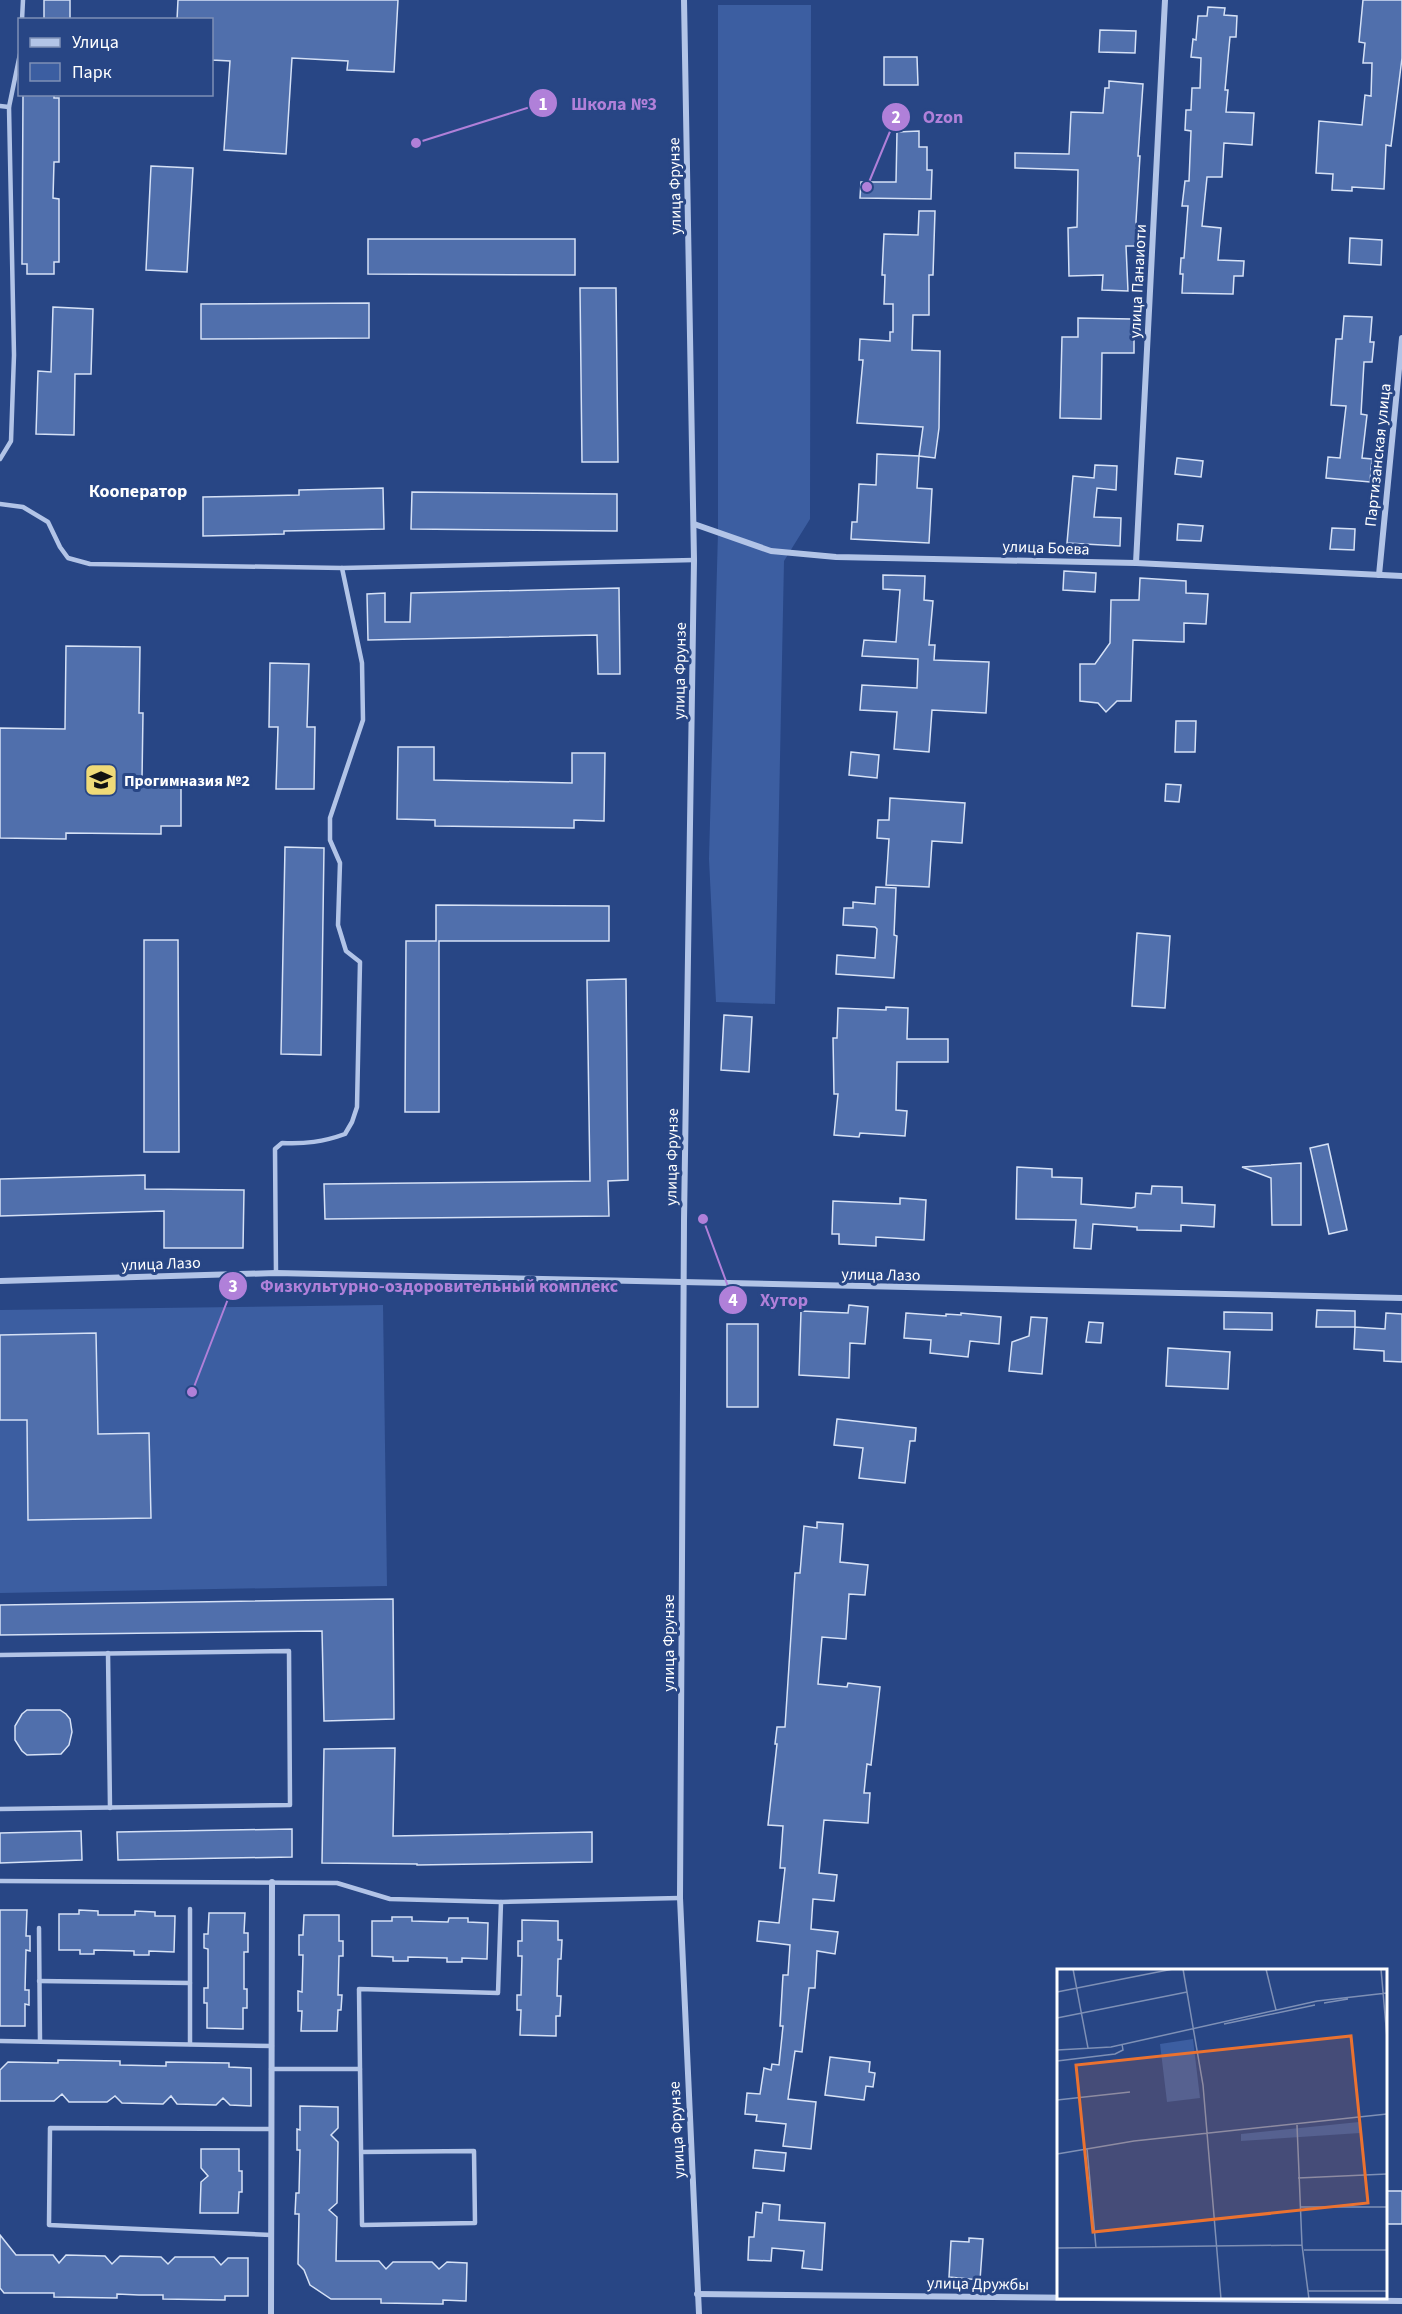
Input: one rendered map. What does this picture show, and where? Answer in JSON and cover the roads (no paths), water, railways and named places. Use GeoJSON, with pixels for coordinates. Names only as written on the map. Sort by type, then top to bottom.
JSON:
{"type":"FeatureCollection","features":[{"type":"Feature","properties":{"kind":"street","name":"улица Фрунзе"},"geometry":{"type":"LineString","coordinates":[[684,0],[694,560],[680,1898],[699,2314]]}},
{"type":"Feature","properties":{"kind":"street","name":"улица Панаиоти"},"geometry":{"type":"LineString","coordinates":[[1136,563],[1165,0]]}},
{"type":"Feature","properties":{"kind":"street","name":"Партизанская улица"},"geometry":{"type":"LineString","coordinates":[[1379,575],[1402,338]]}},
{"type":"Feature","properties":{"kind":"street","name":"улица Боева"},"geometry":{"type":"LineString","coordinates":[[694,524],[771,551],[825,556],[1136,563],[1402,576]]}},
{"type":"Feature","properties":{"kind":"street","name":"улица Лазо"},"geometry":{"type":"LineString","coordinates":[[0,1281],[276,1273],[1402,1298]]}},
{"type":"Feature","properties":{"kind":"street"},"geometry":{"type":"LineString","coordinates":[[271,2314],[272,1882]]}},
{"type":"Feature","properties":{"kind":"street","name":"улица Дружбы"},"geometry":{"type":"LineString","coordinates":[[697,2294],[1057,2298]]}},
{"type":"Feature","properties":{"kind":"street","name":"улица Дружбы"},"geometry":{"type":"LineString","coordinates":[[1201,2299],[1402,2301]]}},
{"type":"Feature","properties":{"kind":"lane"},"geometry":{"type":"LineString","coordinates":[[22,18],[23,0]]}},
{"type":"Feature","properties":{"kind":"lane"},"geometry":{"type":"LineString","coordinates":[[0,459],[11,441],[14,355],[9,106],[18,63]]}},
{"type":"Feature","properties":{"kind":"lane"},"geometry":{"type":"LineString","coordinates":[[0,106],[9,106]]}},
{"type":"Feature","properties":{"kind":"lane"},"geometry":{"type":"LineString","coordinates":[[0,504],[23,507],[48,522],[68,558],[90,564],[342,568],[694,560]]}},
{"type":"Feature","properties":{"kind":"lane"},"geometry":{"type":"LineString","coordinates":[[276,1273],[275,1149],[282,1143],[324,1142],[345,1134],[357,1107],[360,962],[346,951],[338,925],[340,862],[330,840],[330,818],[363,720],[362,663],[342,568]]}},
{"type":"Feature","properties":{"kind":"lane"},"geometry":{"type":"LineString","coordinates":[[0,1655],[288,1651],[290,1805],[0,1809]]}},
{"type":"Feature","properties":{"kind":"lane"},"geometry":{"type":"LineString","coordinates":[[108,1653],[110,1808]]}},
{"type":"Feature","properties":{"kind":"lane"},"geometry":{"type":"LineString","coordinates":[[0,1881],[337,1883],[390,1899],[501,1902],[680,1898]]}},
{"type":"Feature","properties":{"kind":"lane"},"geometry":{"type":"LineString","coordinates":[[361,2152],[474,2151],[475,2223],[362,2225],[361,2152],[359,1989],[498,1993],[501,1902]]}},
{"type":"Feature","properties":{"kind":"lane"},"geometry":{"type":"LineString","coordinates":[[190,1909],[190,2044]]}},
{"type":"Feature","properties":{"kind":"lane"},"geometry":{"type":"LineString","coordinates":[[39,1928],[40,2041]]}},
{"type":"Feature","properties":{"kind":"lane"},"geometry":{"type":"LineString","coordinates":[[39,1981],[190,1983]]}},
{"type":"Feature","properties":{"kind":"lane"},"geometry":{"type":"LineString","coordinates":[[0,2041],[272,2046]]}},
{"type":"Feature","properties":{"kind":"lane"},"geometry":{"type":"LineString","coordinates":[[271,2069],[360,2069]]}},
{"type":"Feature","properties":{"kind":"lane"},"geometry":{"type":"LineString","coordinates":[[271,2128],[51,2128],[49,2225],[271,2235]]}},
{"type":"Feature","properties":{"kind":"place","name":"Школа №3"},"geometry":{"type":"Point","coordinates":[416,143]}},
{"type":"Feature","properties":{"kind":"place","name":"Ozon"},"geometry":{"type":"Point","coordinates":[867,187]}},
{"type":"Feature","properties":{"kind":"place","name":"Прогимназия №2"},"geometry":{"type":"Point","coordinates":[101,780]}},
{"type":"Feature","properties":{"kind":"place","name":"Хутор"},"geometry":{"type":"Point","coordinates":[703,1219]}},
{"type":"Feature","properties":{"kind":"place","name":"Физкультурно-оздоровительный комплекс"},"geometry":{"type":"Point","coordinates":[192,1392]}},
{"type":"Feature","properties":{"kind":"district","name":"Кооператор"},"geometry":{"type":"Point","coordinates":[138,491]}}]}
